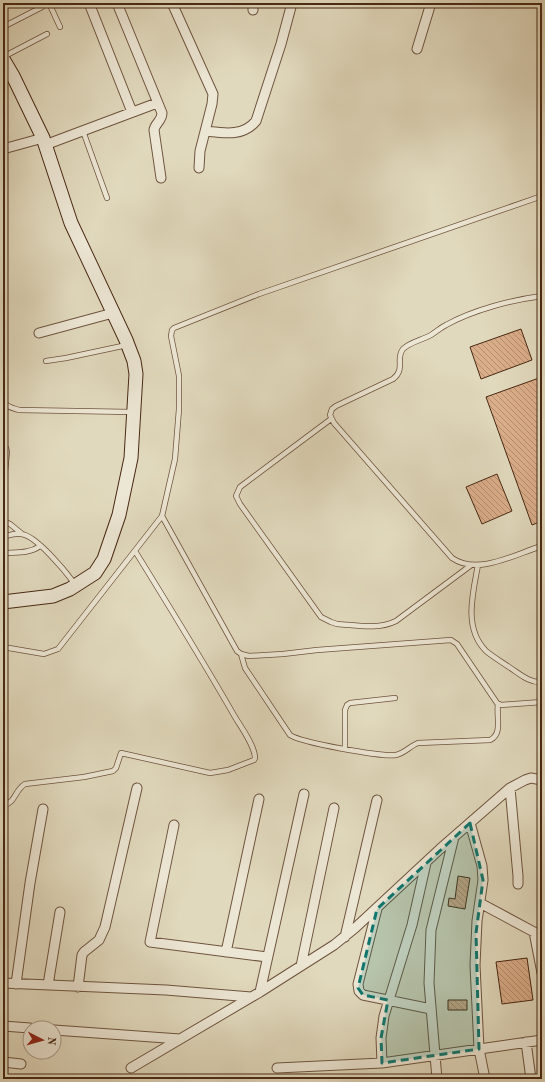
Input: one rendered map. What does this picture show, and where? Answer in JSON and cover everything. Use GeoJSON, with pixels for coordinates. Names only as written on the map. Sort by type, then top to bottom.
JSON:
{"type":"FeatureCollection","features":[{"type":"Feature","properties":{"kind":"street"},"geometry":{"type":"LineString","coordinates":[[89,3],[132,112]]}},
{"type":"Feature","properties":{"kind":"street"},"geometry":{"type":"LineString","coordinates":[[117,3],[162,116],[155,125],[154,130],[161,178]]}},
{"type":"Feature","properties":{"kind":"street"},"geometry":{"type":"LineString","coordinates":[[172,3],[213,94],[212,104],[200,151],[199,168]]}},
{"type":"Feature","properties":{"kind":"street"},"geometry":{"type":"LineString","coordinates":[[206,130],[233,133],[244,130],[253,125],[256,121],[281,44],[292,3]]}},
{"type":"Feature","properties":{"kind":"street"},"geometry":{"type":"LineString","coordinates":[[417,49],[431,3]]}},
{"type":"Feature","properties":{"kind":"street"},"geometry":{"type":"LineString","coordinates":[[3,58],[44,141],[71,223],[134,361],[136,374],[130,458],[118,515],[104,559],[95,573],[70,589],[53,596],[3,602]]}},
{"type":"Feature","properties":{"kind":"street"},"geometry":{"type":"LineString","coordinates":[[3,149],[83,131],[157,103]]}},
{"type":"Feature","properties":{"kind":"street"},"geometry":{"type":"LineString","coordinates":[[39,333],[112,313]]}},
{"type":"Feature","properties":{"kind":"street"},"geometry":{"type":"LineString","coordinates":[[131,1068],[260,992],[334,945],[377,909],[454,837],[510,788],[531,778],[542,780]]}},
{"type":"Feature","properties":{"kind":"street"},"geometry":{"type":"LineString","coordinates":[[78,987],[82,955],[100,940],[105,927],[137,788]]}},
{"type":"Feature","properties":{"kind":"street"},"geometry":{"type":"LineString","coordinates":[[510,788],[518,884]]}},
{"type":"Feature","properties":{"kind":"street"},"geometry":{"type":"LineString","coordinates":[[260,992],[304,794]]}},
{"type":"Feature","properties":{"kind":"street"},"geometry":{"type":"LineString","coordinates":[[226,952],[259,799]]}},
{"type":"Feature","properties":{"kind":"street"},"geometry":{"type":"LineString","coordinates":[[345,937],[377,800]]}},
{"type":"Feature","properties":{"kind":"street"},"geometry":{"type":"LineString","coordinates":[[301,966],[334,808]]}},
{"type":"Feature","properties":{"kind":"street"},"geometry":{"type":"LineString","coordinates":[[16,984],[30,883],[43,809]]}},
{"type":"Feature","properties":{"kind":"street"},"geometry":{"type":"LineString","coordinates":[[470,823],[482,866],[483,887],[477,921],[475,965],[479,1049],[485,1079]]}},
{"type":"Feature","properties":{"kind":"street"},"geometry":{"type":"LineString","coordinates":[[174,825],[150,942],[267,957]]}},
{"type":"Feature","properties":{"kind":"street"},"geometry":{"type":"LineString","coordinates":[[437,1079],[431,1009],[429,959],[431,930],[454,837]]}},
{"type":"Feature","properties":{"kind":"street"},"geometry":{"type":"LineString","coordinates":[[382,1063],[381,1038],[388,1000],[412,925],[426,863]]}},
{"type":"Feature","properties":{"kind":"street"},"geometry":{"type":"LineString","coordinates":[[480,903],[534,932],[540,946],[542,973]]}},
{"type":"Feature","properties":{"kind":"street"},"geometry":{"type":"LineString","coordinates":[[377,909],[358,988],[363,995],[431,1009]]}},
{"type":"Feature","properties":{"kind":"street"},"geometry":{"type":"LineString","coordinates":[[48,985],[60,912]]}},
{"type":"Feature","properties":{"kind":"street"},"geometry":{"type":"LineString","coordinates":[[3,983],[166,990],[251,997]]}},
{"type":"Feature","properties":{"kind":"street"},"geometry":{"type":"LineString","coordinates":[[3,1026],[22,1027]]}},
{"type":"Feature","properties":{"kind":"street"},"geometry":{"type":"LineString","coordinates":[[62,1031],[180,1039]]}},
{"type":"Feature","properties":{"kind":"street"},"geometry":{"type":"LineString","coordinates":[[277,1068],[382,1063],[542,1040]]}},
{"type":"Feature","properties":{"kind":"street"},"geometry":{"type":"LineString","coordinates":[[526,1042],[532,1079]]}},
{"type":"Feature","properties":{"kind":"street"},"geometry":{"type":"LineString","coordinates":[[3,1062],[21,1064]]}},
{"type":"Feature","properties":{"kind":"lane"},"geometry":{"type":"LineString","coordinates":[[49,3],[60,27]]}},
{"type":"Feature","properties":{"kind":"lane"},"geometry":{"type":"LineString","coordinates":[[3,27],[42,7]]}},
{"type":"Feature","properties":{"kind":"lane"},"geometry":{"type":"LineString","coordinates":[[3,58],[47,34]]}},
{"type":"Feature","properties":{"kind":"lane"},"geometry":{"type":"LineString","coordinates":[[83,131],[108,198]]}},
{"type":"Feature","properties":{"kind":"lane"},"geometry":{"type":"LineString","coordinates":[[3,647],[44,654],[58,649],[162,516],[174,459],[179,409],[179,376],[171,336],[174,328],[259,294],[542,196]]}},
{"type":"Feature","properties":{"kind":"lane"},"geometry":{"type":"LineString","coordinates":[[542,296],[518,300],[459,319],[444,326],[432,335],[410,345],[402,351],[400,370],[396,378],[336,406],[330,412],[331,419],[452,558],[470,566],[490,564],[542,546]]}},
{"type":"Feature","properties":{"kind":"lane"},"geometry":{"type":"LineString","coordinates":[[46,361],[127,345]]}},
{"type":"Feature","properties":{"kind":"lane"},"geometry":{"type":"LineString","coordinates":[[3,401],[4,404],[11,408],[19,410],[134,412]]}},
{"type":"Feature","properties":{"kind":"lane"},"geometry":{"type":"LineString","coordinates":[[331,419],[240,488],[236,496],[322,617],[337,624],[376,626],[389,624],[396,621],[470,566]]}},
{"type":"Feature","properties":{"kind":"lane"},"geometry":{"type":"LineString","coordinates":[[3,444],[7,452],[3,491]]}},
{"type":"Feature","properties":{"kind":"lane"},"geometry":{"type":"LineString","coordinates":[[162,516],[241,654],[245,668],[290,735],[296,739],[381,755],[394,755],[418,744],[490,740],[498,733],[498,704],[457,644],[451,640],[317,650],[288,654],[249,656],[241,654]]}},
{"type":"Feature","properties":{"kind":"lane"},"geometry":{"type":"LineString","coordinates":[[3,521],[10,524],[21,534],[32,538],[59,563],[76,585]]}},
{"type":"Feature","properties":{"kind":"lane"},"geometry":{"type":"LineString","coordinates":[[3,537],[21,534]]}},
{"type":"Feature","properties":{"kind":"lane"},"geometry":{"type":"LineString","coordinates":[[3,553],[28,552],[33,551],[40,546]]}},
{"type":"Feature","properties":{"kind":"lane"},"geometry":{"type":"LineString","coordinates":[[3,806],[12,802],[20,788],[25,784],[84,777],[113,771],[116,768],[121,754],[210,773],[228,770],[256,758],[250,743],[221,692],[135,551]]}},
{"type":"Feature","properties":{"kind":"lane"},"geometry":{"type":"LineString","coordinates":[[478,565],[471,610],[479,641],[488,652],[525,678],[535,682],[542,682]]}},
{"type":"Feature","properties":{"kind":"lane"},"geometry":{"type":"LineString","coordinates":[[345,749],[345,710],[347,705],[350,703],[395,698]]}},
{"type":"Feature","properties":{"kind":"lane"},"geometry":{"type":"LineString","coordinates":[[498,704],[525,704],[542,702]]}},
{"type":"Feature","properties":{"kind":"highlighted area"},"geometry":{"type":"Polygon","coordinates":[[[470,823],[483,880],[476,933],[479,1049],[382,1063],[381,1038],[388,1000],[363,995],[358,988],[377,909],[470,823]]]}},
{"type":"Feature","properties":{"kind":"building"},"geometry":{"type":"Polygon","coordinates":[[[521,329],[532,360],[481,379],[470,347],[521,329]]]}},
{"type":"Feature","properties":{"kind":"building"},"geometry":{"type":"Polygon","coordinates":[[[539,378],[542,385],[542,521],[532,525],[486,397],[539,378]]]}},
{"type":"Feature","properties":{"kind":"building"},"geometry":{"type":"Polygon","coordinates":[[[497,474],[512,511],[482,524],[466,487],[497,474]]]}},
{"type":"Feature","properties":{"kind":"building"},"geometry":{"type":"Polygon","coordinates":[[[458,876],[470,878],[465,909],[448,906],[449,898],[455,899],[458,876]]]}},
{"type":"Feature","properties":{"kind":"building"},"geometry":{"type":"Polygon","coordinates":[[[527,958],[533,1000],[502,1004],[496,962],[527,958]]]}},
{"type":"Feature","properties":{"kind":"building"},"geometry":{"type":"Polygon","coordinates":[[[448,1000],[467,1000],[467,1010],[448,1010],[448,1000]]]}}]}
